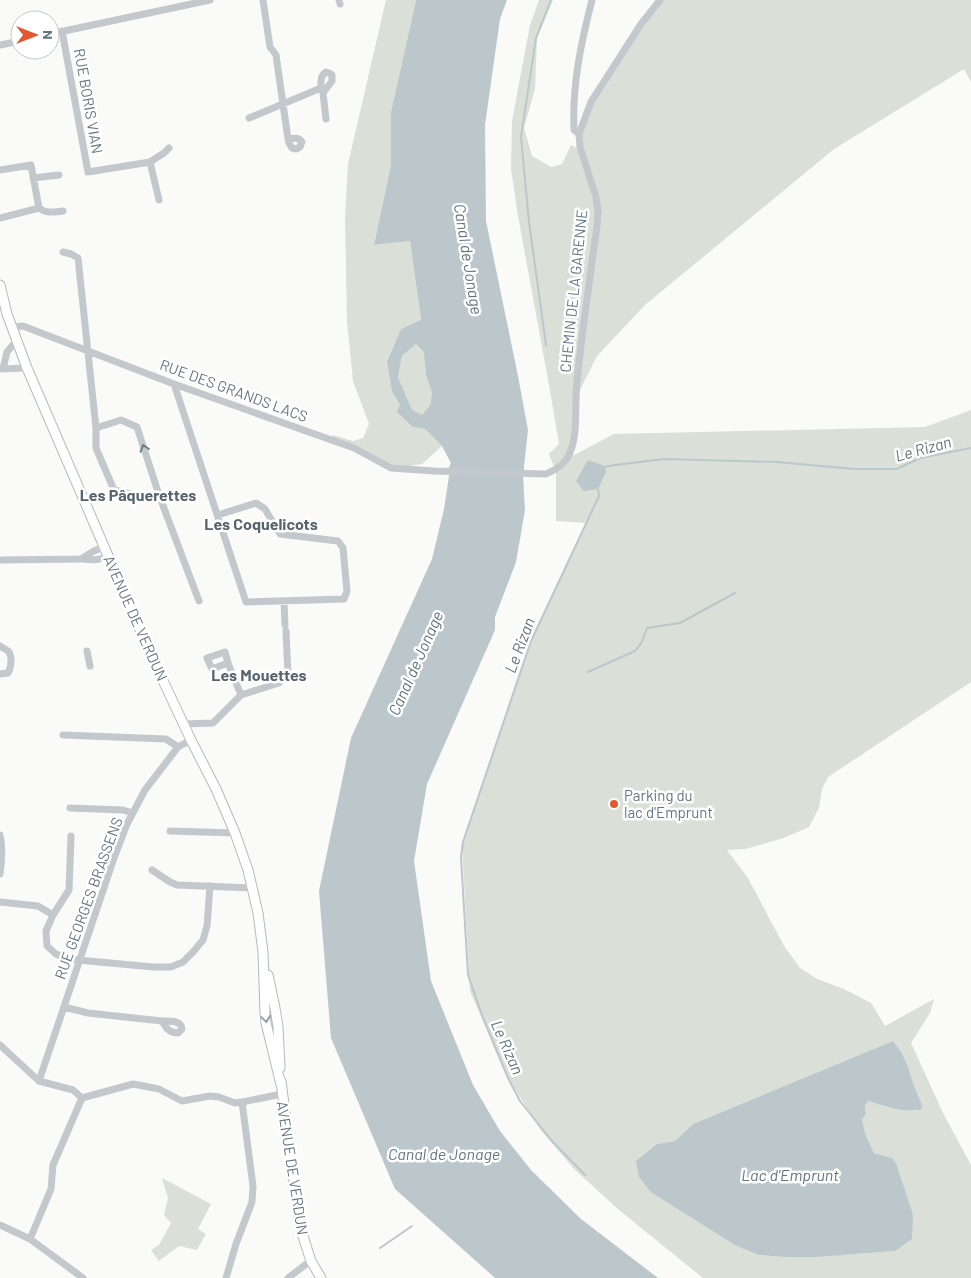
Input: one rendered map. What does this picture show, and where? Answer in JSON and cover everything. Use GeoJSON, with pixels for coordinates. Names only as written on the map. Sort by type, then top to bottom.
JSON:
{"type":"FeatureCollection","features":[{"type":"Feature","properties":{"kind":"main road","name":"AVENUE DE VERDUN"},"geometry":{"type":"LineString","coordinates":[[0,285],[6,314],[27,368],[150,654],[216,789],[235,833],[248,870],[258,913],[263,952],[278,1027],[281,1089],[300,1227],[311,1261],[321,1278]]}},
{"type":"Feature","properties":{"kind":"street"},"geometry":{"type":"LineString","coordinates":[[62,31],[210,0]]}},
{"type":"Feature","properties":{"kind":"street"},"geometry":{"type":"LineString","coordinates":[[263,0],[270,47],[276,55],[288,139]]}},
{"type":"Feature","properties":{"kind":"street","name":"CHEMIN DE LA GARENNE"},"geometry":{"type":"LineString","coordinates":[[540,473],[546,474],[562,465],[569,455],[574,436],[576,385],[598,212],[596,197],[580,147],[579,134],[574,130],[573,109],[575,78],[592,0]]}},
{"type":"Feature","properties":{"kind":"street"},"geometry":{"type":"LineString","coordinates":[[579,134],[591,102],[641,24],[660,0]]}},
{"type":"Feature","properties":{"kind":"street","name":"RUE BORIS VIAN"},"geometry":{"type":"LineString","coordinates":[[62,31],[88,172],[150,162],[169,148]]}},
{"type":"Feature","properties":{"kind":"street"},"geometry":{"type":"LineString","coordinates":[[249,118],[322,90],[326,119]]}},
{"type":"Feature","properties":{"kind":"street"},"geometry":{"type":"LineString","coordinates":[[150,162],[159,200]]}},
{"type":"Feature","properties":{"kind":"street"},"geometry":{"type":"LineString","coordinates":[[0,170],[31,165],[39,208],[48,213],[63,211]]}},
{"type":"Feature","properties":{"kind":"street"},"geometry":{"type":"LineString","coordinates":[[33,178],[59,174]]}},
{"type":"Feature","properties":{"kind":"street"},"geometry":{"type":"LineString","coordinates":[[0,218],[39,208]]}},
{"type":"Feature","properties":{"kind":"street"},"geometry":{"type":"LineString","coordinates":[[63,252],[78,258],[96,428],[96,448],[114,490],[147,498],[159,495]]}},
{"type":"Feature","properties":{"kind":"street","name":"RUE DES GRANDS LACS"},"geometry":{"type":"LineString","coordinates":[[12,327],[23,326],[174,384],[354,448],[391,468],[540,473]]}},
{"type":"Feature","properties":{"kind":"street"},"geometry":{"type":"LineString","coordinates":[[17,340],[7,352],[1,369],[27,368]]}},
{"type":"Feature","properties":{"kind":"street"},"geometry":{"type":"LineString","coordinates":[[174,384],[246,602],[344,600],[348,591],[343,548],[338,541],[280,534],[264,509],[256,503],[218,515]]}},
{"type":"Feature","properties":{"kind":"street"},"geometry":{"type":"LineString","coordinates":[[96,428],[121,420],[137,427],[159,495],[199,602]]}},
{"type":"Feature","properties":{"kind":"street"},"geometry":{"type":"LineString","coordinates":[[0,560],[96,560],[102,559],[106,552]]}},
{"type":"Feature","properties":{"kind":"street"},"geometry":{"type":"LineString","coordinates":[[184,724],[213,722],[241,695],[279,683],[288,674],[284,601]]}},
{"type":"Feature","properties":{"kind":"street"},"geometry":{"type":"LineString","coordinates":[[0,646],[8,651],[10,656],[10,671],[0,674]]}},
{"type":"Feature","properties":{"kind":"street"},"geometry":{"type":"LineString","coordinates":[[87,651],[90,666]]}},
{"type":"Feature","properties":{"kind":"street"},"geometry":{"type":"LineString","coordinates":[[228,663],[241,695]]}},
{"type":"Feature","properties":{"kind":"street"},"geometry":{"type":"LineString","coordinates":[[63,735],[166,739],[178,747]]}},
{"type":"Feature","properties":{"kind":"street","name":"RUE GEORGES BRASSENS"},"geometry":{"type":"LineString","coordinates":[[39,1081],[127,824],[145,790],[178,747],[191,740]]}},
{"type":"Feature","properties":{"kind":"street"},"geometry":{"type":"LineString","coordinates":[[70,808],[133,812]]}},
{"type":"Feature","properties":{"kind":"street"},"geometry":{"type":"LineString","coordinates":[[170,831],[235,833]]}},
{"type":"Feature","properties":{"kind":"street"},"geometry":{"type":"LineString","coordinates":[[0,835],[3,858],[0,874]]}},
{"type":"Feature","properties":{"kind":"street"},"geometry":{"type":"LineString","coordinates":[[71,836],[69,890],[53,914],[46,931],[47,946],[56,954],[67,959],[153,967],[171,967],[183,962],[203,940],[208,926],[210,886]]}},
{"type":"Feature","properties":{"kind":"street"},"geometry":{"type":"LineString","coordinates":[[152,870],[177,885],[252,888]]}},
{"type":"Feature","properties":{"kind":"street"},"geometry":{"type":"LineString","coordinates":[[0,902],[38,906],[53,914]]}},
{"type":"Feature","properties":{"kind":"street"},"geometry":{"type":"LineString","coordinates":[[64,1006],[88,1013],[162,1021]]}},
{"type":"Feature","properties":{"kind":"street"},"geometry":{"type":"LineString","coordinates":[[0,1045],[39,1081],[73,1090],[82,1098]]}},
{"type":"Feature","properties":{"kind":"street"},"geometry":{"type":"LineString","coordinates":[[82,1098],[134,1084],[159,1089],[182,1100],[210,1096],[235,1103],[281,1089]]}},
{"type":"Feature","properties":{"kind":"street"},"geometry":{"type":"LineString","coordinates":[[30,1239],[51,1189],[53,1165],[82,1098]]}},
{"type":"Feature","properties":{"kind":"street"},"geometry":{"type":"LineString","coordinates":[[226,1278],[236,1244],[252,1202],[253,1186],[242,1102]]}},
{"type":"Feature","properties":{"kind":"street"},"geometry":{"type":"LineString","coordinates":[[0,1225],[30,1239],[83,1278]]}},
{"type":"Feature","properties":{"kind":"street"},"geometry":{"type":"LineString","coordinates":[[288,1278],[311,1261]]}},
{"type":"Feature","properties":{"kind":"shaded area"},"geometry":{"type":"Polygon","coordinates":[[[386,0],[416,0],[391,112],[391,165],[374,245],[410,241],[421,321],[401,329],[387,360],[392,392],[413,427],[425,429],[442,446],[422,464],[409,466],[391,465],[330,438],[333,435],[353,441],[363,438],[369,424],[353,381],[347,321],[345,218],[348,164],[386,0]]]}},
{"type":"Feature","properties":{"kind":"shaded area"},"geometry":{"type":"Polygon","coordinates":[[[539,0],[553,0],[537,38],[535,89],[524,128],[532,156],[551,167],[562,164],[571,145],[577,148],[579,127],[659,0],[971,0],[971,82],[964,69],[834,149],[645,305],[597,356],[580,390],[577,436],[572,456],[614,434],[925,427],[971,410],[971,682],[828,777],[822,789],[819,808],[809,827],[784,838],[745,849],[727,850],[748,878],[784,946],[800,968],[817,979],[844,989],[871,1003],[885,1026],[934,999],[930,1013],[911,1043],[944,1115],[971,1165],[971,1278],[703,1278],[619,1210],[574,1169],[540,1129],[508,1078],[470,991],[462,845],[531,640],[586,523],[556,521],[556,472],[549,454],[559,444],[511,169],[512,121],[530,25],[539,0]],[[893,1041],[693,1124],[675,1141],[657,1144],[759,1255],[844,1255],[895,1251],[892,1158],[874,1153],[866,1136],[862,1120],[866,1114],[865,1105],[869,1101],[886,1107],[917,1111],[921,1102],[908,1067],[893,1041]]]}},
{"type":"Feature","properties":{"kind":"shaded area"},"geometry":{"type":"Polygon","coordinates":[[[416,344],[425,352],[426,375],[432,393],[430,405],[422,415],[412,411],[398,377],[402,356],[416,344]]]}},
{"type":"Feature","properties":{"kind":"shaded area"},"geometry":{"type":"Polygon","coordinates":[[[162,1178],[211,1204],[198,1229],[206,1234],[197,1250],[179,1246],[159,1261],[151,1250],[159,1245],[171,1223],[164,1215],[168,1198],[162,1178]]]}},
{"type":"Feature","properties":{"kind":"water","name":"Canal de Jonage"},"geometry":{"type":"Polygon","coordinates":[[[416,0],[507,0],[500,19],[485,125],[486,221],[528,430],[523,476],[525,510],[516,562],[495,617],[495,630],[427,784],[414,861],[431,981],[473,1085],[500,1131],[531,1170],[581,1219],[658,1278],[495,1278],[395,1189],[331,1038],[319,891],[351,738],[432,559],[444,509],[451,463],[442,446],[425,429],[413,427],[397,412],[400,405],[392,392],[387,361],[401,329],[421,320],[410,241],[374,245],[391,165],[391,112],[416,0]],[[416,344],[402,356],[398,377],[412,410],[422,415],[430,405],[432,393],[426,375],[424,352],[416,344]]]}},
{"type":"Feature","properties":{"kind":"water"},"geometry":{"type":"Polygon","coordinates":[[[588,460],[605,466],[606,472],[598,489],[584,491],[576,481],[588,460]]]}},
{"type":"Feature","properties":{"kind":"water","name":"Lac d'Emprunt"},"geometry":{"type":"Polygon","coordinates":[[[893,1041],[908,1067],[922,1109],[903,1110],[869,1101],[865,1105],[866,1114],[862,1120],[866,1136],[874,1153],[892,1158],[896,1163],[913,1215],[912,1239],[895,1251],[816,1257],[759,1255],[735,1245],[651,1192],[639,1177],[636,1161],[657,1144],[675,1141],[693,1124],[893,1041]]]}},
{"type":"Feature","properties":{"kind":"waterway"},"geometry":{"type":"LineString","coordinates":[[546,345],[529,222],[521,137],[536,38],[551,0]]}},
{"type":"Feature","properties":{"kind":"waterway","name":"Le Rizan"},"geometry":{"type":"LineString","coordinates":[[604,467],[664,459],[777,462],[854,469],[897,469],[920,458],[971,448]]}},
{"type":"Feature","properties":{"kind":"waterway","name":"Le Rizan"},"geometry":{"type":"LineString","coordinates":[[585,1175],[551,1140],[520,1101],[508,1078],[483,1018],[468,975],[461,857],[463,842],[531,641],[599,496],[598,489]]}},
{"type":"Feature","properties":{"kind":"waterway"},"geometry":{"type":"LineString","coordinates":[[588,672],[635,651],[642,642],[647,628],[680,623],[735,593]]}},
{"type":"Feature","properties":{"kind":"waterway"},"geometry":{"type":"LineString","coordinates":[[380,1248],[412,1226]]}},
{"type":"Feature","properties":{"kind":"place","name":"Parking du lac d'Emprunt"},"geometry":{"type":"Point","coordinates":[614,804]}},
{"type":"Feature","properties":{"kind":"district","name":"Les Pâquerettes"},"geometry":{"type":"Point","coordinates":[138,494]}},
{"type":"Feature","properties":{"kind":"district","name":"Les Coquelicots"},"geometry":{"type":"Point","coordinates":[261,523]}},
{"type":"Feature","properties":{"kind":"district","name":"Les Mouettes"},"geometry":{"type":"Point","coordinates":[259,674]}}]}
